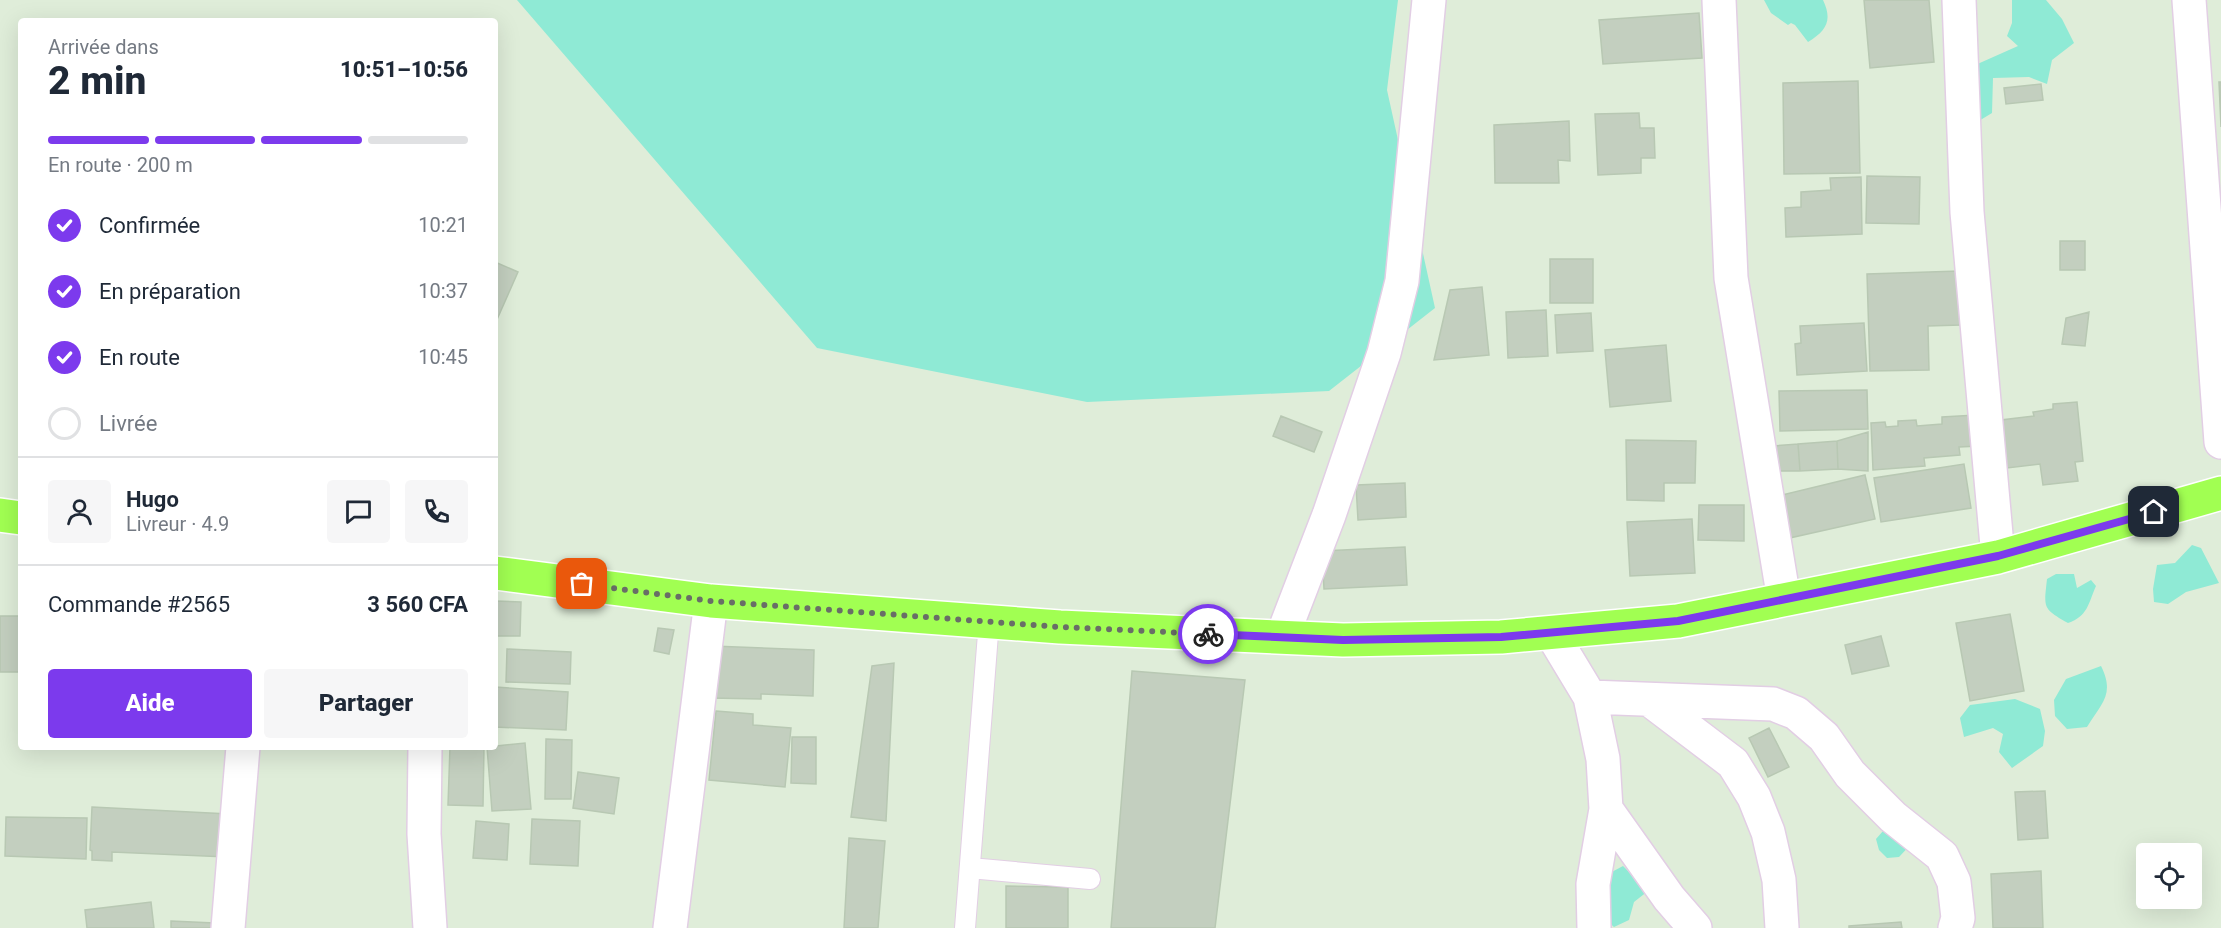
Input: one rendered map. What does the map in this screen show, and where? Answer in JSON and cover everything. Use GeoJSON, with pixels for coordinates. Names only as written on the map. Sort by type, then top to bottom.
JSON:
{"type":"FeatureCollection","features":[{"type":"Feature","properties":{"kind":"highway"},"geometry":{"type":"LineString","coordinates":[[498,573],[711,601],[1060,627],[1282,638],[1501,637],[1678,621],[1784,600],[1998,556],[2221,493]]}},
{"type":"Feature","properties":{"kind":"highway"},"geometry":{"type":"LineString","coordinates":[[0,515],[18,518]]}},
{"type":"Feature","properties":{"kind":"street"},"geometry":{"type":"LineString","coordinates":[[1282,638],[1329,515],[1384,353],[1402,281],[1429,0]]}},
{"type":"Feature","properties":{"kind":"street"},"geometry":{"type":"LineString","coordinates":[[1719,0],[1731,278],[1784,600]]}},
{"type":"Feature","properties":{"kind":"street"},"geometry":{"type":"LineString","coordinates":[[1959,0],[1967,212],[1998,556]]}},
{"type":"Feature","properties":{"kind":"street"},"geometry":{"type":"LineString","coordinates":[[2189,0],[2221,442]]}},
{"type":"Feature","properties":{"kind":"street"},"geometry":{"type":"LineString","coordinates":[[670,928],[711,601]]}},
{"type":"Feature","properties":{"kind":"street"},"geometry":{"type":"LineString","coordinates":[[1552,634],[1590,697],[1603,759],[1606,809],[1593,884],[1594,928]]}},
{"type":"Feature","properties":{"kind":"street"},"geometry":{"type":"LineString","coordinates":[[1590,697],[1773,704],[1796,713],[1824,737],[1850,774],[1879,803],[1942,856],[1954,882],[1958,918],[1955,928]]}},
{"type":"Feature","properties":{"kind":"street"},"geometry":{"type":"LineString","coordinates":[[1650,700],[1733,763],[1754,797],[1768,832],[1777,871],[1782,928]]}},
{"type":"Feature","properties":{"kind":"street"},"geometry":{"type":"LineString","coordinates":[[228,928],[243,750]]}},
{"type":"Feature","properties":{"kind":"street"},"geometry":{"type":"LineString","coordinates":[[425,750],[424,834],[430,928]]}},
{"type":"Feature","properties":{"kind":"street"},"geometry":{"type":"LineString","coordinates":[[1606,809],[1669,898],[1695,928]]}},
{"type":"Feature","properties":{"kind":"lane"},"geometry":{"type":"LineString","coordinates":[[965,928],[989,621]]}},
{"type":"Feature","properties":{"kind":"lane"},"geometry":{"type":"LineString","coordinates":[[970,868],[1090,879]]}},
{"type":"Feature","properties":{"kind":"shaded area"},"geometry":{"type":"Polygon","coordinates":[[[517,0],[1398,0],[1387,90],[1435,308],[1329,391],[1087,402],[817,348],[517,0]]]}},
{"type":"Feature","properties":{"kind":"shaded area"},"geometry":{"type":"Polygon","coordinates":[[[1764,0],[1823,0],[1827,14],[1826,25],[1808,42],[1795,25],[1791,23],[1788,25],[1771,13],[1764,0]]]}},
{"type":"Feature","properties":{"kind":"shaded area"},"geometry":{"type":"Polygon","coordinates":[[[2012,0],[2046,0],[2062,19],[2074,43],[2052,60],[2047,84],[2029,77],[1993,78],[1992,113],[1964,130],[1973,66],[2018,46],[2007,36],[2012,23],[2012,0]]]}},
{"type":"Feature","properties":{"kind":"shaded area"},"geometry":{"type":"Polygon","coordinates":[[[2192,545],[2201,548],[2219,583],[2186,592],[2168,604],[2154,602],[2153,589],[2157,565],[2175,563],[2192,545]]]}},
{"type":"Feature","properties":{"kind":"shaded area"},"geometry":{"type":"Polygon","coordinates":[[[2056,574],[2074,574],[2077,588],[2091,580],[2096,586],[2084,613],[2068,623],[2053,614],[2045,602],[2047,579],[2056,574]]]}},
{"type":"Feature","properties":{"kind":"shaded area"},"geometry":{"type":"Polygon","coordinates":[[[2101,666],[2107,684],[2102,705],[2087,727],[2067,729],[2055,716],[2054,700],[2066,679],[2101,666]]]}},
{"type":"Feature","properties":{"kind":"shaded area"},"geometry":{"type":"Polygon","coordinates":[[[2015,699],[2040,709],[2045,731],[2043,746],[2012,768],[1999,752],[2003,734],[1993,728],[1964,737],[1960,718],[1970,705],[2015,699]]]}},
{"type":"Feature","properties":{"kind":"shaded area"},"geometry":{"type":"Polygon","coordinates":[[[1890,823],[1915,840],[1899,857],[1887,858],[1879,850],[1876,839],[1890,823]]]}},
{"type":"Feature","properties":{"kind":"shaded area"},"geometry":{"type":"Polygon","coordinates":[[[1623,866],[1648,891],[1634,902],[1629,920],[1614,927],[1603,917],[1608,874],[1623,866]]]}},
{"type":"Feature","properties":{"kind":"building"},"geometry":{"type":"Polygon","coordinates":[[[1864,0],[1929,0],[1934,62],[1870,68],[1864,0]]]}},
{"type":"Feature","properties":{"kind":"building"},"geometry":{"type":"Polygon","coordinates":[[[1699,13],[1702,58],[1603,64],[1599,20],[1699,13]]]}},
{"type":"Feature","properties":{"kind":"building"},"geometry":{"type":"Polygon","coordinates":[[[1858,81],[1860,173],[1784,174],[1783,83],[1858,81]]]}},
{"type":"Feature","properties":{"kind":"building"},"geometry":{"type":"Polygon","coordinates":[[[2219,82],[2221,82],[2221,127],[2219,82]]]}},
{"type":"Feature","properties":{"kind":"building"},"geometry":{"type":"Polygon","coordinates":[[[2041,84],[2043,100],[2006,104],[2004,88],[2041,84]]]}},
{"type":"Feature","properties":{"kind":"building"},"geometry":{"type":"Polygon","coordinates":[[[1639,113],[1640,128],[1654,128],[1655,158],[1641,158],[1641,173],[1598,175],[1595,114],[1639,113]]]}},
{"type":"Feature","properties":{"kind":"building"},"geometry":{"type":"Polygon","coordinates":[[[1569,121],[1570,161],[1558,160],[1559,183],[1495,183],[1494,125],[1569,121]]]}},
{"type":"Feature","properties":{"kind":"building"},"geometry":{"type":"Polygon","coordinates":[[[1867,176],[1920,177],[1919,224],[1866,223],[1867,176]]]}},
{"type":"Feature","properties":{"kind":"building"},"geometry":{"type":"Polygon","coordinates":[[[1861,177],[1862,234],[1786,237],[1785,208],[1801,207],[1801,192],[1831,190],[1830,178],[1861,177]]]}},
{"type":"Feature","properties":{"kind":"building"},"geometry":{"type":"Polygon","coordinates":[[[2060,241],[2085,241],[2085,270],[2060,270],[2060,241]]]}},
{"type":"Feature","properties":{"kind":"building"},"geometry":{"type":"Polygon","coordinates":[[[1550,259],[1593,259],[1593,303],[1550,303],[1550,259]]]}},
{"type":"Feature","properties":{"kind":"building"},"geometry":{"type":"Polygon","coordinates":[[[498,263],[518,272],[498,317],[498,263]]]}},
{"type":"Feature","properties":{"kind":"building"},"geometry":{"type":"Polygon","coordinates":[[[1959,271],[1960,325],[1928,326],[1929,370],[1870,371],[1867,274],[1959,271]]]}},
{"type":"Feature","properties":{"kind":"building"},"geometry":{"type":"Polygon","coordinates":[[[1482,287],[1489,355],[1434,360],[1450,290],[1482,287]]]}},
{"type":"Feature","properties":{"kind":"building"},"geometry":{"type":"Polygon","coordinates":[[[1546,310],[1548,356],[1508,358],[1506,312],[1546,310]]]}},
{"type":"Feature","properties":{"kind":"building"},"geometry":{"type":"Polygon","coordinates":[[[2089,312],[2085,346],[2062,344],[2066,318],[2089,312]]]}},
{"type":"Feature","properties":{"kind":"building"},"geometry":{"type":"Polygon","coordinates":[[[1591,313],[1593,351],[1557,353],[1555,315],[1591,313]]]}},
{"type":"Feature","properties":{"kind":"building"},"geometry":{"type":"Polygon","coordinates":[[[1864,323],[1867,371],[1797,375],[1795,344],[1801,343],[1800,326],[1864,323]]]}},
{"type":"Feature","properties":{"kind":"building"},"geometry":{"type":"Polygon","coordinates":[[[1666,345],[1671,401],[1610,407],[1605,350],[1666,345]]]}},
{"type":"Feature","properties":{"kind":"building"},"geometry":{"type":"Polygon","coordinates":[[[1867,390],[1868,429],[1780,431],[1779,391],[1867,390]]]}},
{"type":"Feature","properties":{"kind":"building"},"geometry":{"type":"Polygon","coordinates":[[[2077,402],[2083,461],[2075,462],[2078,481],[2043,485],[2040,464],[2007,468],[2001,420],[2034,416],[2033,412],[2053,409],[2053,404],[2077,402]]]}},
{"type":"Feature","properties":{"kind":"building"},"geometry":{"type":"Polygon","coordinates":[[[1976,415],[1979,446],[1959,447],[1960,455],[1924,458],[1925,466],[1873,470],[1871,423],[1885,422],[1886,427],[1898,426],[1898,421],[1916,420],[1917,426],[1942,424],[1942,417],[1976,415]]]}},
{"type":"Feature","properties":{"kind":"building"},"geometry":{"type":"Polygon","coordinates":[[[1281,416],[1322,432],[1314,452],[1273,436],[1281,416]]]}},
{"type":"Feature","properties":{"kind":"building"},"geometry":{"type":"Polygon","coordinates":[[[1868,432],[1868,471],[1838,469],[1837,441],[1868,432]]]}},
{"type":"Feature","properties":{"kind":"building"},"geometry":{"type":"Polygon","coordinates":[[[1626,440],[1696,441],[1695,483],[1664,483],[1664,501],[1627,500],[1626,440]]]}},
{"type":"Feature","properties":{"kind":"building"},"geometry":{"type":"Polygon","coordinates":[[[1837,441],[1838,469],[1800,471],[1798,444],[1837,441]]]}},
{"type":"Feature","properties":{"kind":"building"},"geometry":{"type":"Polygon","coordinates":[[[1798,444],[1800,471],[1775,471],[1773,446],[1798,444]]]}},
{"type":"Feature","properties":{"kind":"building"},"geometry":{"type":"Polygon","coordinates":[[[1964,464],[1971,508],[1881,522],[1874,478],[1964,464]]]}},
{"type":"Feature","properties":{"kind":"building"},"geometry":{"type":"Polygon","coordinates":[[[1865,475],[1875,519],[1785,539],[1778,510],[1786,509],[1782,495],[1865,475]]]}},
{"type":"Feature","properties":{"kind":"building"},"geometry":{"type":"Polygon","coordinates":[[[1405,483],[1406,517],[1358,520],[1356,485],[1405,483]]]}},
{"type":"Feature","properties":{"kind":"building"},"geometry":{"type":"Polygon","coordinates":[[[1699,505],[1744,505],[1744,541],[1698,540],[1699,505]]]}},
{"type":"Feature","properties":{"kind":"building"},"geometry":{"type":"Polygon","coordinates":[[[1692,519],[1695,573],[1630,576],[1627,522],[1692,519]]]}},
{"type":"Feature","properties":{"kind":"building"},"geometry":{"type":"Polygon","coordinates":[[[1405,547],[1407,585],[1324,589],[1322,551],[1405,547]]]}},
{"type":"Feature","properties":{"kind":"building"},"geometry":{"type":"Polygon","coordinates":[[[498,601],[521,602],[520,636],[498,636],[498,601]]]}},
{"type":"Feature","properties":{"kind":"building"},"geometry":{"type":"Polygon","coordinates":[[[2010,614],[2024,691],[1970,701],[1956,623],[2010,614]]]}},
{"type":"Feature","properties":{"kind":"building"},"geometry":{"type":"Polygon","coordinates":[[[0,616],[18,616],[18,672],[0,672],[0,616]]]}},
{"type":"Feature","properties":{"kind":"building"},"geometry":{"type":"Polygon","coordinates":[[[658,628],[674,630],[669,654],[654,651],[658,628]]]}},
{"type":"Feature","properties":{"kind":"building"},"geometry":{"type":"Polygon","coordinates":[[[1881,636],[1889,666],[1852,674],[1845,645],[1881,636]]]}},
{"type":"Feature","properties":{"kind":"building"},"geometry":{"type":"Polygon","coordinates":[[[712,646],[814,650],[813,696],[761,694],[761,699],[710,698],[712,646]]]}},
{"type":"Feature","properties":{"kind":"building"},"geometry":{"type":"Polygon","coordinates":[[[507,649],[571,652],[570,684],[506,682],[507,649]]]}},
{"type":"Feature","properties":{"kind":"building"},"geometry":{"type":"Polygon","coordinates":[[[894,663],[886,821],[851,817],[872,666],[894,663]]]}},
{"type":"Feature","properties":{"kind":"building"},"geometry":{"type":"Polygon","coordinates":[[[1132,671],[1245,680],[1215,928],[1111,928],[1132,671]]]}},
{"type":"Feature","properties":{"kind":"building"},"geometry":{"type":"Polygon","coordinates":[[[498,687],[568,692],[566,730],[498,727],[498,687]]]}},
{"type":"Feature","properties":{"kind":"building"},"geometry":{"type":"Polygon","coordinates":[[[716,711],[753,714],[753,725],[791,728],[785,787],[709,780],[716,711]]]}},
{"type":"Feature","properties":{"kind":"building"},"geometry":{"type":"Polygon","coordinates":[[[1769,728],[1789,767],[1768,777],[1749,738],[1769,728]]]}},
{"type":"Feature","properties":{"kind":"building"},"geometry":{"type":"Polygon","coordinates":[[[792,737],[816,737],[816,784],[791,783],[792,737]]]}},
{"type":"Feature","properties":{"kind":"building"},"geometry":{"type":"Polygon","coordinates":[[[546,739],[572,740],[571,799],[545,799],[546,739]]]}},
{"type":"Feature","properties":{"kind":"building"},"geometry":{"type":"Polygon","coordinates":[[[525,743],[531,809],[492,811],[487,750],[498,750],[498,746],[525,743]]]}},
{"type":"Feature","properties":{"kind":"building"},"geometry":{"type":"Polygon","coordinates":[[[450,750],[484,750],[483,806],[448,805],[450,750]]]}},
{"type":"Feature","properties":{"kind":"building"},"geometry":{"type":"Polygon","coordinates":[[[578,772],[619,778],[614,814],[573,808],[578,772]]]}},
{"type":"Feature","properties":{"kind":"building"},"geometry":{"type":"Polygon","coordinates":[[[2045,791],[2048,838],[2018,840],[2015,792],[2045,791]]]}},
{"type":"Feature","properties":{"kind":"building"},"geometry":{"type":"Polygon","coordinates":[[[92,807],[229,814],[227,857],[112,852],[112,861],[92,860],[90,850],[92,807]]]}},
{"type":"Feature","properties":{"kind":"building"},"geometry":{"type":"Polygon","coordinates":[[[6,817],[87,818],[86,859],[5,856],[6,817]]]}},
{"type":"Feature","properties":{"kind":"building"},"geometry":{"type":"Polygon","coordinates":[[[532,819],[580,821],[578,866],[530,864],[532,819]]]}},
{"type":"Feature","properties":{"kind":"building"},"geometry":{"type":"Polygon","coordinates":[[[476,821],[509,824],[507,860],[473,858],[476,821]]]}},
{"type":"Feature","properties":{"kind":"building"},"geometry":{"type":"Polygon","coordinates":[[[849,838],[885,841],[878,928],[844,928],[849,838]]]}},
{"type":"Feature","properties":{"kind":"building"},"geometry":{"type":"Polygon","coordinates":[[[2041,871],[2043,928],[1993,928],[1991,874],[2041,871]]]}},
{"type":"Feature","properties":{"kind":"building"},"geometry":{"type":"Polygon","coordinates":[[[1006,886],[1068,887],[1068,928],[1006,928],[1006,886]]]}},
{"type":"Feature","properties":{"kind":"building"},"geometry":{"type":"Polygon","coordinates":[[[151,902],[154,928],[87,928],[85,910],[151,902]]]}},
{"type":"Feature","properties":{"kind":"building"},"geometry":{"type":"Polygon","coordinates":[[[171,921],[214,923],[214,928],[171,928],[171,921]]]}},
{"type":"Feature","properties":{"kind":"building"},"geometry":{"type":"Polygon","coordinates":[[[1901,922],[1902,928],[1849,928],[1849,926],[1901,922]]]}},
{"type":"Feature","properties":{"kind":"way so far"},"geometry":{"type":"LineString","coordinates":[[582,584],[711,601],[1060,627],[1208,634]]}},
{"type":"Feature","properties":{"kind":"route"},"geometry":{"type":"LineString","coordinates":[[1208,634],[1343,640],[1501,637],[1678,621],[1998,556],[2154,512]]}}]}
